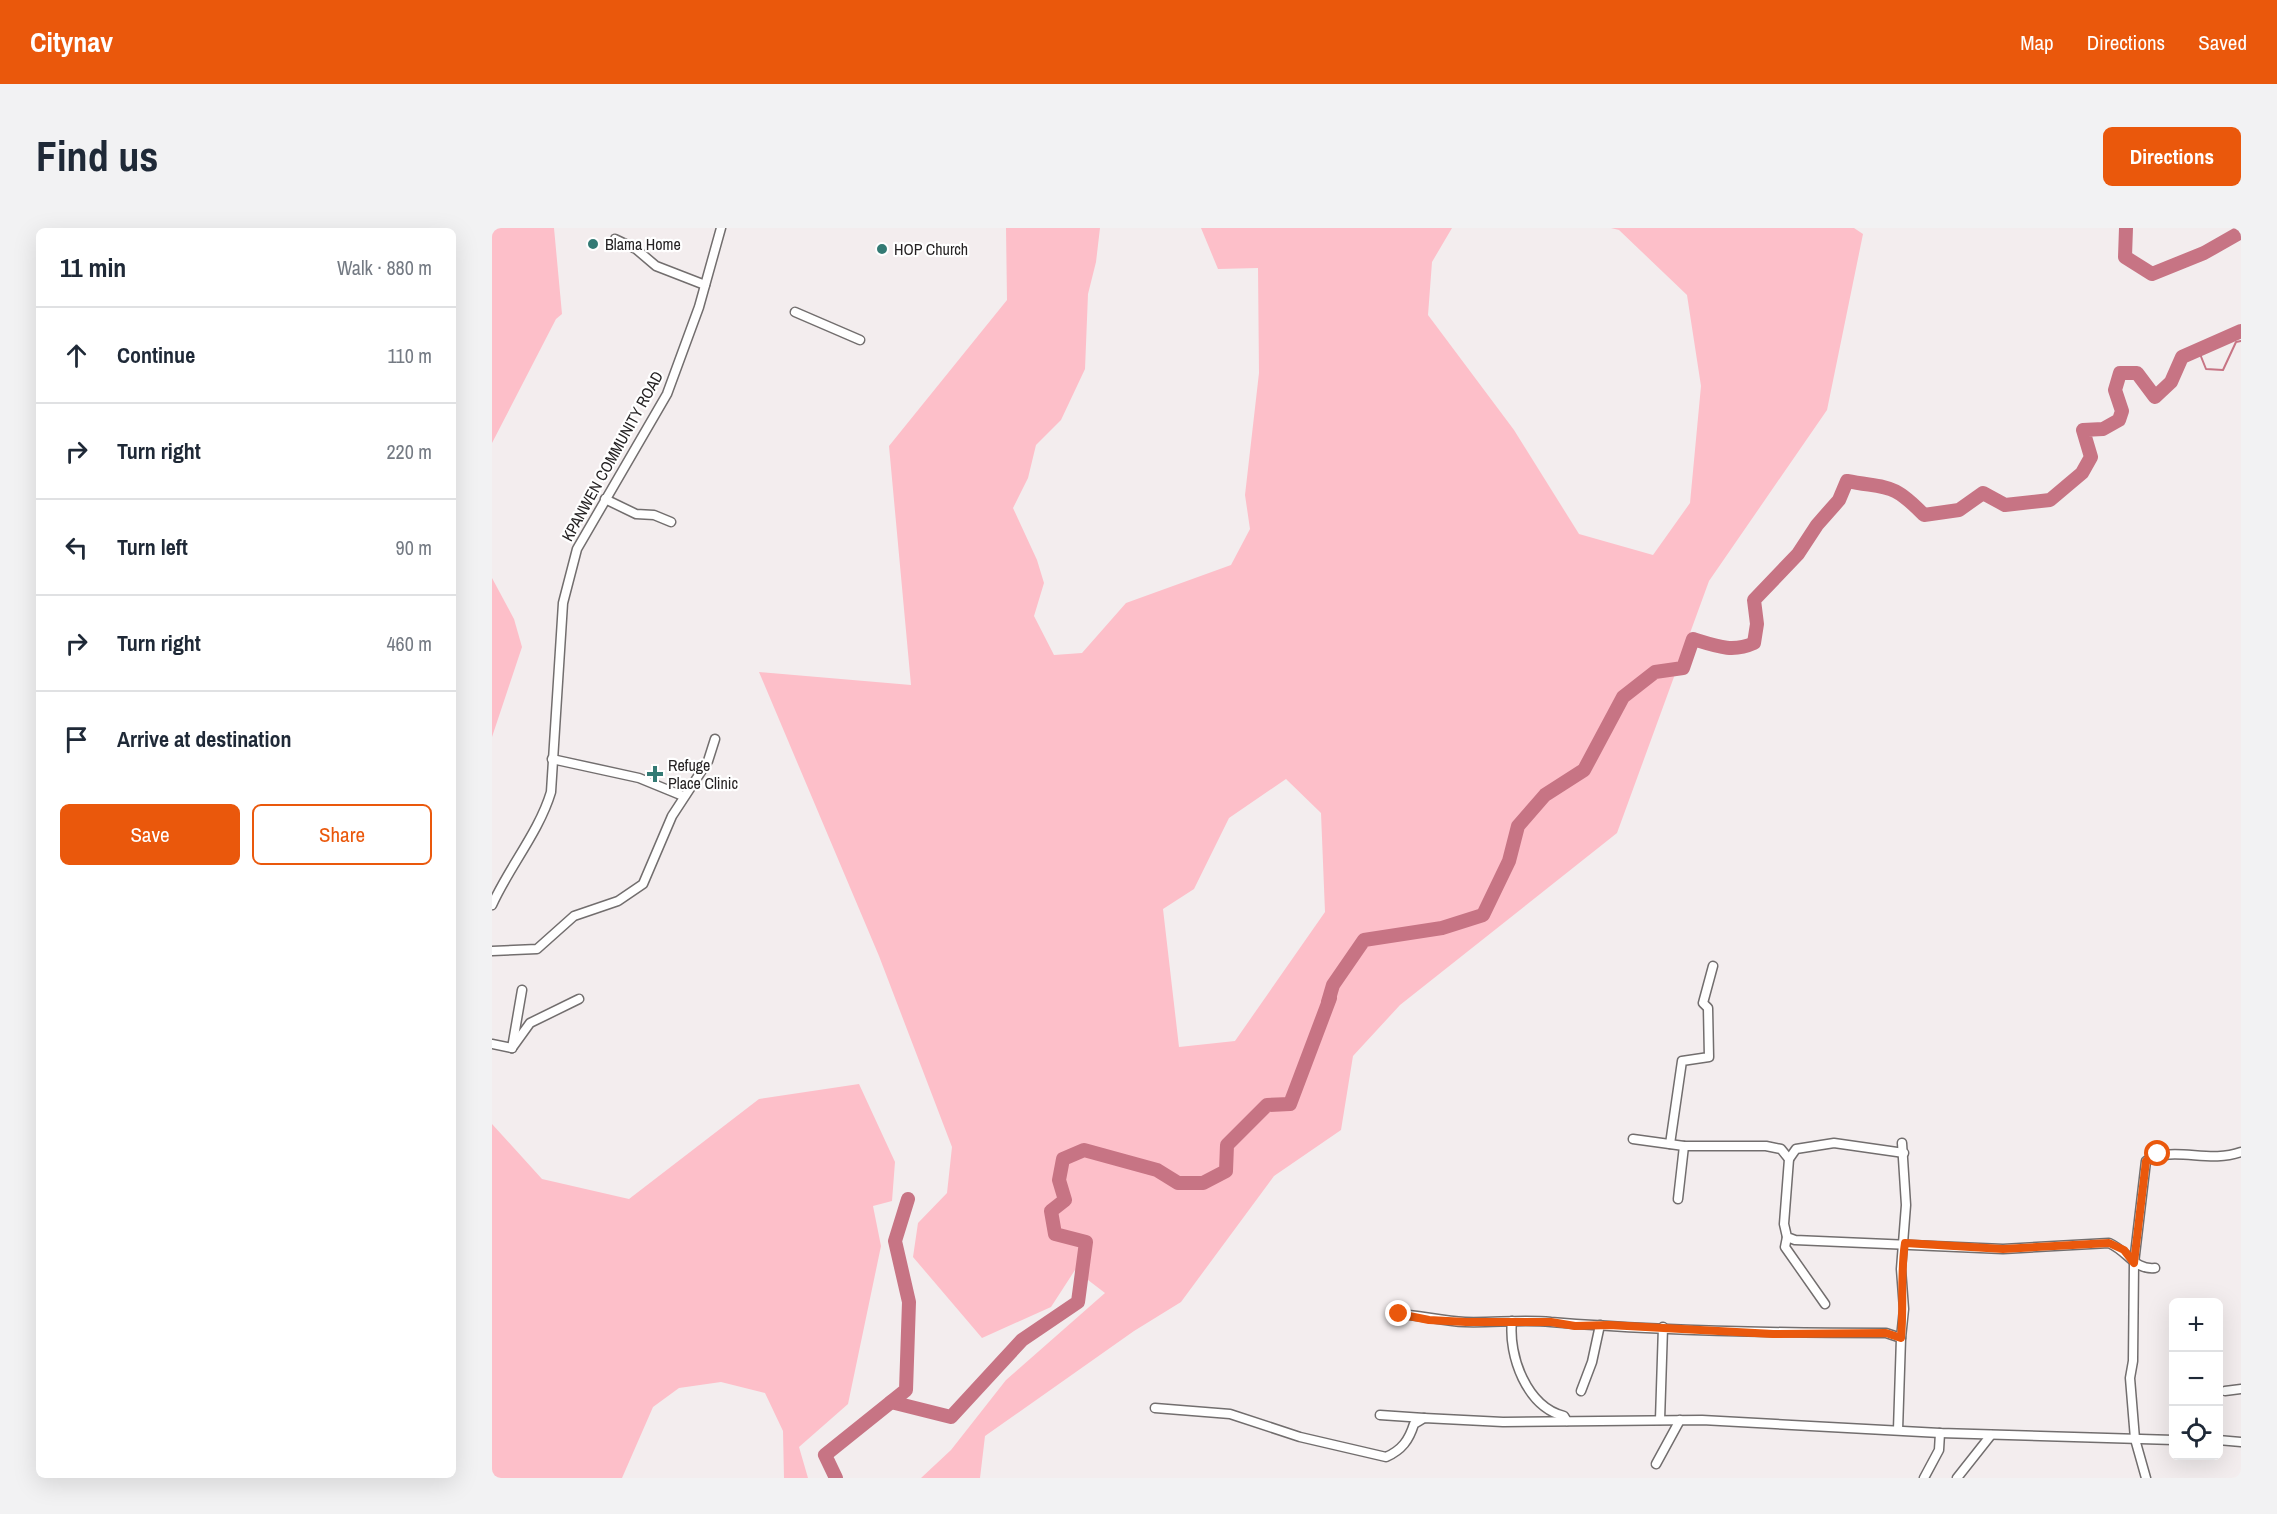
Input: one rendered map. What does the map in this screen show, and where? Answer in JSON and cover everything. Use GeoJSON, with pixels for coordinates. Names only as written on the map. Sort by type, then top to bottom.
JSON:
{"type":"FeatureCollection","features":[{"type":"Feature","properties":{"kind":"street","name":"KPANWEN COMMUNITY ROAD"},"geometry":{"type":"LineString","coordinates":[[492,905],[505,876],[546,808],[551,792],[563,603],[577,549],[667,394],[705,285],[721,228]]}},
{"type":"Feature","properties":{"kind":"street"},"geometry":{"type":"LineString","coordinates":[[615,239],[636,249],[656,266],[705,285]]}},
{"type":"Feature","properties":{"kind":"street"},"geometry":{"type":"LineString","coordinates":[[795,312],[860,340]]}},
{"type":"Feature","properties":{"kind":"street"},"geometry":{"type":"LineString","coordinates":[[605,499],[636,514],[654,514],[671,522]]}},
{"type":"Feature","properties":{"kind":"street"},"geometry":{"type":"LineString","coordinates":[[492,951],[537,949],[573,916],[618,902],[638,889],[643,884],[648,867],[683,796],[708,761],[715,739]]}},
{"type":"Feature","properties":{"kind":"street"},"geometry":{"type":"LineString","coordinates":[[552,759],[639,778],[683,796]]}},
{"type":"Feature","properties":{"kind":"street"},"geometry":{"type":"LineString","coordinates":[[1670,1144],[1682,1061],[1708,1057],[1708,1008],[1703,1003],[1713,966]]}},
{"type":"Feature","properties":{"kind":"street"},"geometry":{"type":"LineString","coordinates":[[512,1048],[522,990]]}},
{"type":"Feature","properties":{"kind":"street"},"geometry":{"type":"LineString","coordinates":[[512,1048],[530,1023],[579,999]]}},
{"type":"Feature","properties":{"kind":"street"},"geometry":{"type":"LineString","coordinates":[[492,1044],[512,1048]]}},
{"type":"Feature","properties":{"kind":"street"},"geometry":{"type":"LineString","coordinates":[[1633,1139],[1684,1146],[1766,1146],[1780,1149],[1789,1159]]}},
{"type":"Feature","properties":{"kind":"street"},"geometry":{"type":"LineString","coordinates":[[1898,1430],[1904,1309],[1901,1269],[1905,1243],[1902,1143]]}},
{"type":"Feature","properties":{"kind":"street"},"geometry":{"type":"LineString","coordinates":[[1825,1304],[1785,1247],[1787,1237],[1784,1224],[1789,1159],[1796,1149],[1825,1144],[1904,1153]]}},
{"type":"Feature","properties":{"kind":"street"},"geometry":{"type":"LineString","coordinates":[[1678,1199],[1684,1146]]}},
{"type":"Feature","properties":{"kind":"street"},"geometry":{"type":"LineString","coordinates":[[2146,1478],[2135,1439],[2130,1378],[2133,1361],[2134,1263],[2146,1161],[2158,1154],[2224,1158],[2241,1152]]}},
{"type":"Feature","properties":{"kind":"street"},"geometry":{"type":"LineString","coordinates":[[1787,1237],[1795,1240],[2003,1249],[2109,1243],[2124,1250],[2134,1263],[2144,1269],[2155,1268]]}},
{"type":"Feature","properties":{"kind":"street"},"geometry":{"type":"LineString","coordinates":[[1393,1314],[1466,1322],[1512,1321],[1773,1334],[1886,1333],[1901,1338]]}},
{"type":"Feature","properties":{"kind":"street"},"geometry":{"type":"LineString","coordinates":[[1512,1321],[1512,1344],[1526,1385],[1550,1412],[1564,1416],[1567,1421]]}},
{"type":"Feature","properties":{"kind":"street"},"geometry":{"type":"LineString","coordinates":[[1581,1391],[1592,1362],[1600,1325]]}},
{"type":"Feature","properties":{"kind":"street"},"geometry":{"type":"LineString","coordinates":[[1660,1420],[1663,1327]]}},
{"type":"Feature","properties":{"kind":"street"},"geometry":{"type":"LineString","coordinates":[[2225,1391],[2241,1389]]}},
{"type":"Feature","properties":{"kind":"street"},"geometry":{"type":"LineString","coordinates":[[1155,1408],[1230,1414],[1300,1437],[1386,1457],[1399,1451],[1410,1436],[1414,1424],[1424,1418]]}},
{"type":"Feature","properties":{"kind":"street"},"geometry":{"type":"LineString","coordinates":[[1380,1415],[1503,1422],[1680,1420],[1941,1433],[2169,1440]]}},
{"type":"Feature","properties":{"kind":"street"},"geometry":{"type":"LineString","coordinates":[[1656,1464],[1680,1420]]}},
{"type":"Feature","properties":{"kind":"street"},"geometry":{"type":"LineString","coordinates":[[1924,1478],[1939,1450],[1941,1433]]}},
{"type":"Feature","properties":{"kind":"street"},"geometry":{"type":"LineString","coordinates":[[1957,1478],[1991,1435]]}},
{"type":"Feature","properties":{"kind":"street"},"geometry":{"type":"LineString","coordinates":[[2223,1440],[2241,1442]]}},
{"type":"Feature","properties":{"kind":"shaded area"},"geometry":{"type":"Polygon","coordinates":[[[492,228],[554,228],[562,314],[556,319],[492,443],[492,228]]]}},
{"type":"Feature","properties":{"kind":"shaded area"},"geometry":{"type":"Polygon","coordinates":[[[1006,228],[1100,228],[1096,262],[1088,294],[1085,369],[1061,420],[1036,445],[1028,478],[1013,508],[1037,560],[1044,583],[1034,616],[1054,655],[1082,653],[1126,603],[1231,565],[1250,529],[1245,495],[1259,373],[1258,268],[1218,269],[1201,228],[1452,228],[1432,262],[1428,315],[1514,430],[1579,534],[1653,555],[1690,503],[1701,386],[1687,295],[1619,230],[1611,228],[1854,228],[1863,234],[1827,410],[1709,581],[1617,833],[1400,1005],[1353,1056],[1341,1130],[1274,1176],[1181,1302],[1134,1331],[985,1436],[980,1478],[921,1478],[951,1450],[1006,1380],[1105,1293],[1075,1270],[1051,1307],[982,1338],[913,1257],[918,1223],[947,1193],[952,1147],[879,956],[759,672],[911,685],[889,446],[1007,300],[1006,228]],[[1286,779],[1229,818],[1194,889],[1163,909],[1179,1047],[1235,1041],[1325,912],[1321,813],[1286,779]]]}},
{"type":"Feature","properties":{"kind":"shaded area"},"geometry":{"type":"Polygon","coordinates":[[[492,578],[514,619],[522,647],[492,737],[492,578]]]}},
{"type":"Feature","properties":{"kind":"shaded area"},"geometry":{"type":"Polygon","coordinates":[[[859,1084],[895,1162],[892,1201],[873,1206],[881,1246],[848,1404],[799,1447],[808,1478],[784,1478],[783,1431],[765,1393],[721,1382],[679,1388],[653,1407],[622,1478],[492,1478],[492,1124],[542,1179],[629,1199],[759,1099],[859,1084]]]}},
{"type":"Feature","properties":{"kind":"waterway"},"geometry":{"type":"LineString","coordinates":[[2126,228],[2125,257],[2152,274],[2204,253],[2241,232]]}},
{"type":"Feature","properties":{"kind":"waterway"},"geometry":{"type":"LineString","coordinates":[[1328,1002],[1333,985],[1364,940],[1442,928],[1483,915],[1509,861],[1518,826],[1545,795],[1584,770],[1623,697],[1655,672],[1683,668],[1693,639],[1731,648],[1754,643],[1757,624],[1754,600],[1798,554],[1817,525],[1839,500],[1847,481],[1897,492],[1924,515],[1959,510],[1983,493],[2005,505],[2050,500],[2082,473],[2091,457],[2083,430],[2103,429],[2119,420],[2122,411],[2115,390],[2120,373],[2137,373],[2155,397],[2171,382],[2182,357],[2241,331]]}},
{"type":"Feature","properties":{"kind":"waterway"},"geometry":{"type":"LineString","coordinates":[[2198,349],[2206,369],[2223,370],[2236,342],[2241,341]]}},
{"type":"Feature","properties":{"kind":"waterway"},"geometry":{"type":"LineString","coordinates":[[891,1402],[951,1417],[1022,1340],[1078,1302],[1086,1242],[1055,1234],[1051,1211],[1065,1200],[1059,1180],[1063,1159],[1084,1150],[1157,1170],[1178,1183],[1203,1183],[1226,1171],[1227,1145],[1267,1105],[1290,1104],[1330,998]]}},
{"type":"Feature","properties":{"kind":"waterway"},"geometry":{"type":"LineString","coordinates":[[836,1478],[825,1455],[906,1390],[909,1302],[895,1241],[908,1199]]}},
{"type":"Feature","properties":{"kind":"place","name":"Blama Home"},"geometry":{"type":"Point","coordinates":[593,244]}},
{"type":"Feature","properties":{"kind":"place","name":"HOP Church"},"geometry":{"type":"Point","coordinates":[882,249]}},
{"type":"Feature","properties":{"kind":"place","name":"Refuge Place Clinic"},"geometry":{"type":"Point","coordinates":[655,774]}},
{"type":"Feature","properties":{"kind":"route"},"geometry":{"type":"LineString","coordinates":[[1399,1314],[1414,1315],[1429,1320],[1466,1322],[1551,1322],[1575,1326],[1609,1325],[1681,1328],[1697,1331],[1721,1329],[1773,1334],[1886,1333],[1901,1338],[1904,1309],[1901,1269],[1905,1243],[2003,1249],[2109,1243],[2124,1250],[2134,1263],[2146,1161],[2158,1154]]}}]}
